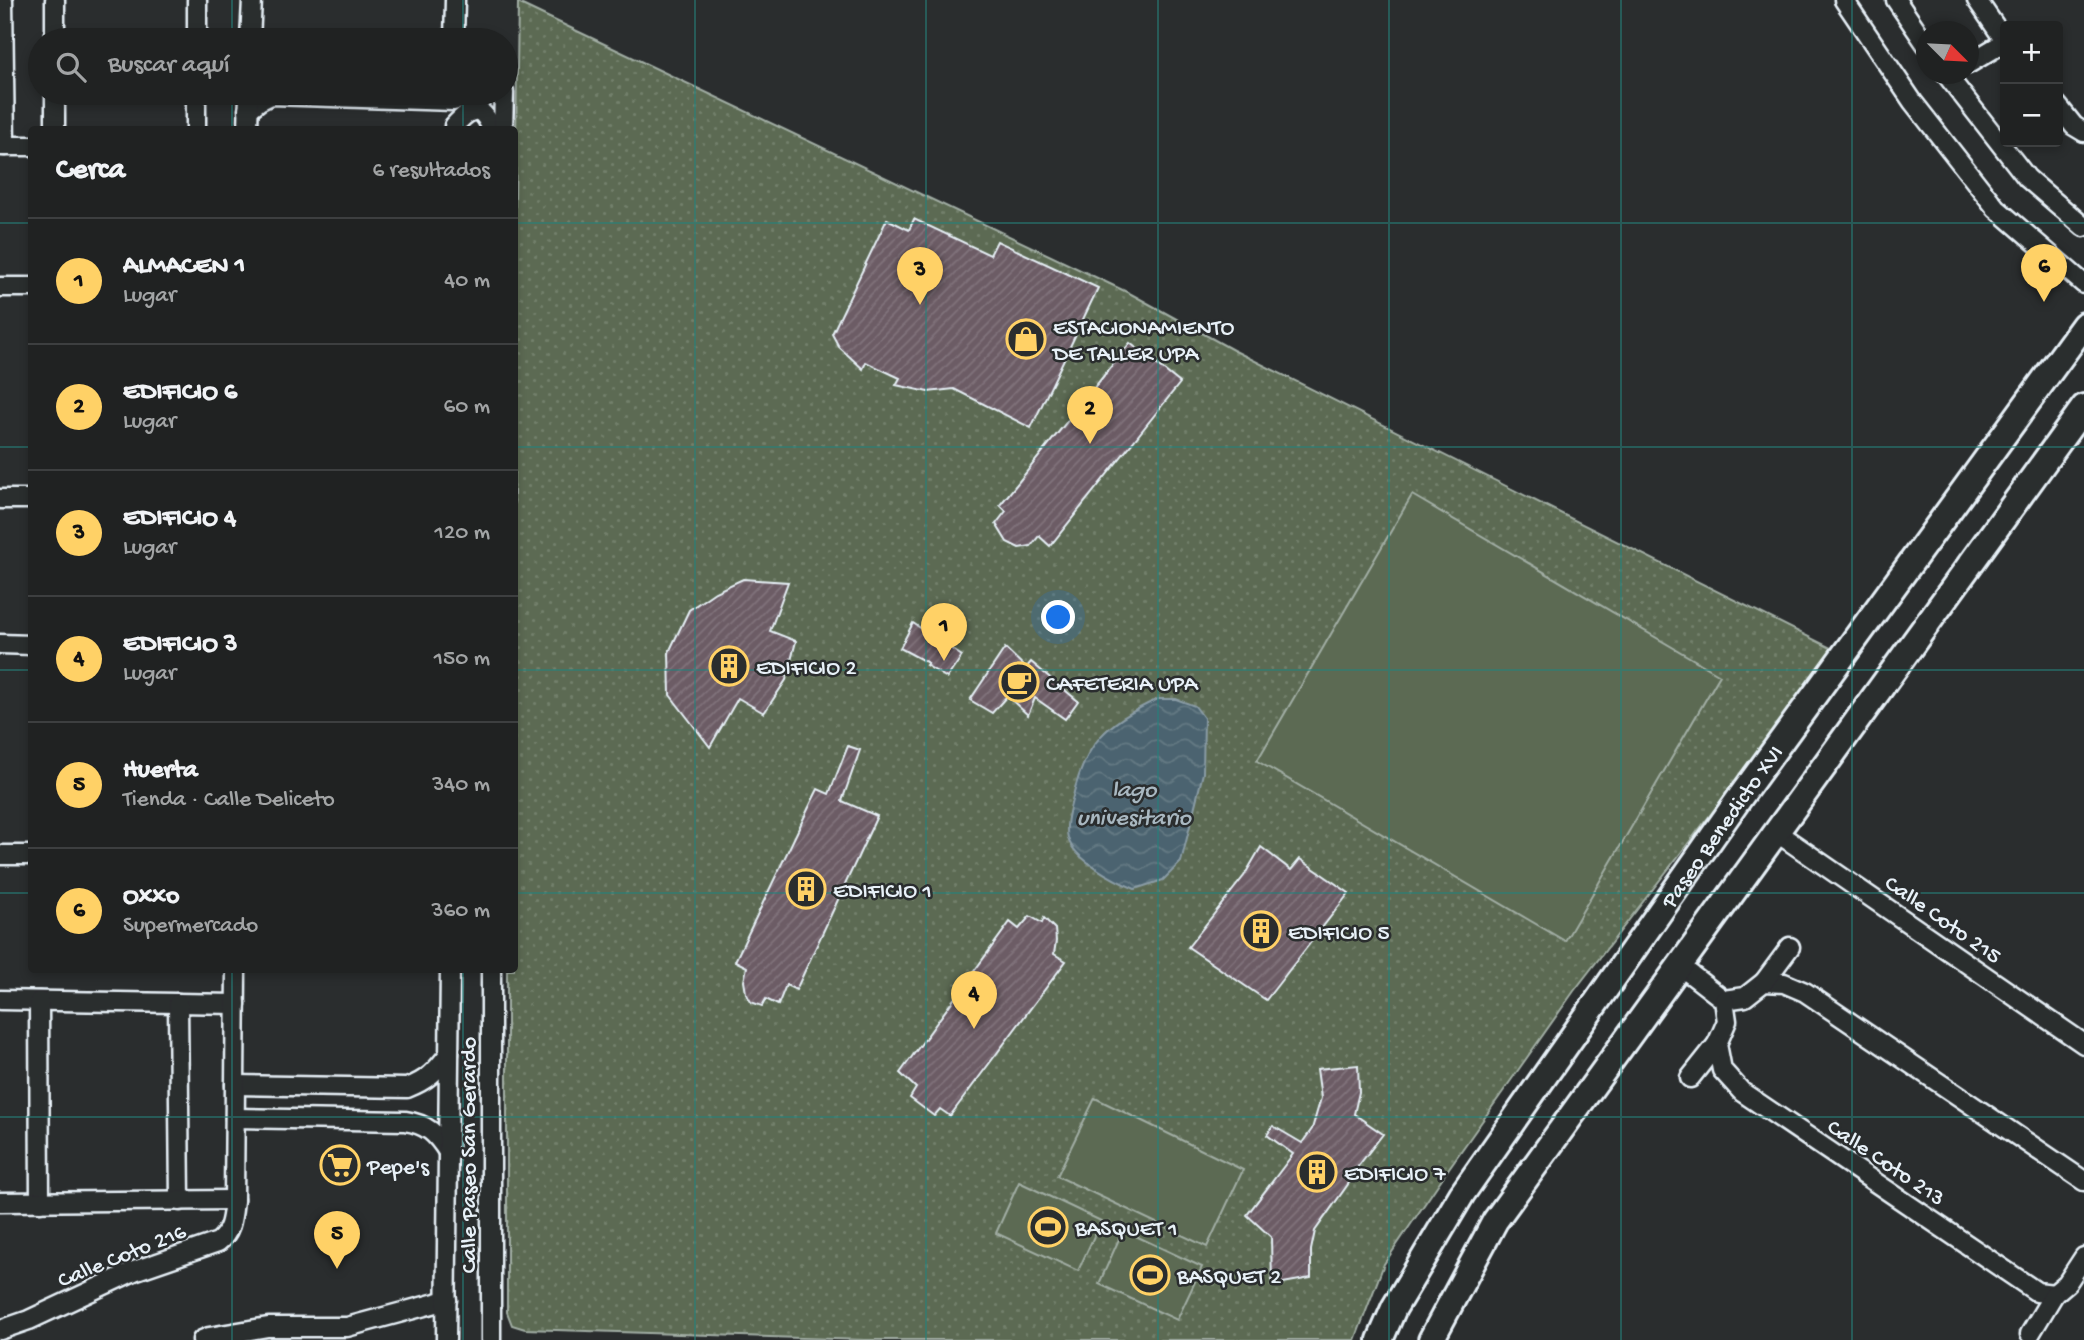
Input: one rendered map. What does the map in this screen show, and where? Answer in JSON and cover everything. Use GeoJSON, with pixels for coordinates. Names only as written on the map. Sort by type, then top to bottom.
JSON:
{"type":"FeatureCollection","features":[{"type":"Feature","properties":{"kind":"street"},"geometry":{"type":"LineString","coordinates":[[3,0],[3,146],[28,146]]}},
{"type":"Feature","properties":{"kind":"street"},"geometry":{"type":"LineString","coordinates":[[55,0],[55,28]]}},
{"type":"Feature","properties":{"kind":"street"},"geometry":{"type":"LineString","coordinates":[[197,0],[197,28]]}},
{"type":"Feature","properties":{"kind":"street"},"geometry":{"type":"LineString","coordinates":[[251,28],[252,0]]}},
{"type":"Feature","properties":{"kind":"street"},"geometry":{"type":"LineString","coordinates":[[454,28],[455,0]]}},
{"type":"Feature","properties":{"kind":"street"},"geometry":{"type":"LineString","coordinates":[[1844,0],[1913,102],[1996,208],[2084,284]]}},
{"type":"Feature","properties":{"kind":"street"},"geometry":{"type":"LineString","coordinates":[[1896,0],[1916,28]]}},
{"type":"Feature","properties":{"kind":"street"},"geometry":{"type":"LineString","coordinates":[[1977,0],[2000,34]]}},
{"type":"Feature","properties":{"kind":"street"},"geometry":{"type":"LineString","coordinates":[[1979,58],[2000,44]]}},
{"type":"Feature","properties":{"kind":"street"},"geometry":{"type":"LineString","coordinates":[[1957,84],[2027,177],[2084,227]]}},
{"type":"Feature","properties":{"kind":"street"},"geometry":{"type":"LineString","coordinates":[[55,105],[55,126]]}},
{"type":"Feature","properties":{"kind":"street"},"geometry":{"type":"LineString","coordinates":[[196,105],[196,126]]}},
{"type":"Feature","properties":{"kind":"street"},"geometry":{"type":"LineString","coordinates":[[248,126],[249,105]]}},
{"type":"Feature","properties":{"kind":"street"},"geometry":{"type":"LineString","coordinates":[[454,105],[454,126]]}},
{"type":"Feature","properties":{"kind":"street"},"geometry":{"type":"LineString","coordinates":[[503,126],[504,105]]}},
{"type":"Feature","properties":{"kind":"street"},"geometry":{"type":"LineString","coordinates":[[455,126],[463,115],[477,110],[484,113],[490,126]]}},
{"type":"Feature","properties":{"kind":"street"},"geometry":{"type":"LineString","coordinates":[[2063,112],[2074,126],[2084,132]]}},
{"type":"Feature","properties":{"kind":"street"},"geometry":{"type":"LineString","coordinates":[[0,287],[28,287]]}},
{"type":"Feature","properties":{"kind":"street","name":"Paseo Benedicto XVI"},"geometry":{"type":"LineString","coordinates":[[1380,1340],[1394,1308],[1470,1183],[1741,796],[2084,325]]}},
{"type":"Feature","properties":{"kind":"street","name":"Paseo Benedicto XVI"},"geometry":{"type":"LineString","coordinates":[[1431,1340],[1495,1221],[2084,407]]}},
{"type":"Feature","properties":{"kind":"street"},"geometry":{"type":"LineString","coordinates":[[0,499],[28,499]]}},
{"type":"Feature","properties":{"kind":"street"},"geometry":{"type":"LineString","coordinates":[[0,644],[28,645]]}},
{"type":"Feature","properties":{"kind":"street","name":"Calle Coto 215"},"geometry":{"type":"LineString","coordinates":[[1776,832],[2084,1044]]}},
{"type":"Feature","properties":{"kind":"street"},"geometry":{"type":"LineString","coordinates":[[0,855],[28,855]]}},
{"type":"Feature","properties":{"kind":"street"},"geometry":{"type":"LineString","coordinates":[[1724,1000],[1745,997],[1764,982],[1790,947]]}},
{"type":"Feature","properties":{"kind":"street"},"geometry":{"type":"LineString","coordinates":[[1680,966],[1724,1000],[1727,1021],[1717,1044],[1690,1078]]}},
{"type":"Feature","properties":{"kind":"street","name":"Calle Coto 216"},"geometry":{"type":"LineString","coordinates":[[0,1330],[29,1320],[134,1271],[218,1242],[224,1237],[231,1226],[234,1200],[236,973]]}},
{"type":"Feature","properties":{"kind":"street","name":"Calle Paseo San Gerardo"},"geometry":{"type":"LineString","coordinates":[[446,1340],[450,973]]}},
{"type":"Feature","properties":{"kind":"street","name":"Calle Paseo San Gerardo"},"geometry":{"type":"LineString","coordinates":[[491,973],[491,1340]]}},
{"type":"Feature","properties":{"kind":"street"},"geometry":{"type":"LineString","coordinates":[[1764,982],[1784,983],[1805,992],[2084,1181]]}},
{"type":"Feature","properties":{"kind":"street"},"geometry":{"type":"LineString","coordinates":[[0,1000],[236,1004]]}},
{"type":"Feature","properties":{"kind":"street"},"geometry":{"type":"LineString","coordinates":[[39,1001],[40,1202]]}},
{"type":"Feature","properties":{"kind":"street","name":"Calle Coto 216"},"geometry":{"type":"LineString","coordinates":[[177,1003],[180,1201]]}},
{"type":"Feature","properties":{"kind":"street","name":"Calle Coto 213"},"geometry":{"type":"LineString","coordinates":[[1717,1044],[1722,1070],[1742,1092],[2037,1292],[2054,1294]]}},
{"type":"Feature","properties":{"kind":"street"},"geometry":{"type":"LineString","coordinates":[[235,1085],[407,1088],[422,1083],[432,1075],[449,1054]]}},
{"type":"Feature","properties":{"kind":"street"},"geometry":{"type":"LineString","coordinates":[[235,1118],[405,1121],[432,1130],[448,1152]]}},
{"type":"Feature","properties":{"kind":"street","name":"Calle Coto 216"},"geometry":{"type":"LineString","coordinates":[[0,1202],[234,1200]]}},
{"type":"Feature","properties":{"kind":"street"},"geometry":{"type":"LineString","coordinates":[[2030,1334],[2054,1294],[2067,1283],[2084,1257]]}},
{"type":"Feature","properties":{"kind":"street"},"geometry":{"type":"LineString","coordinates":[[202,1340],[268,1326],[347,1327],[447,1300]]}},
{"type":"Feature","properties":{"kind":"green space"},"geometry":{"type":"Polygon","coordinates":[[[518,3],[1131,294],[1233,350],[1837,651],[1574,991],[1449,1168],[1384,1264],[1355,1340],[865,1340],[525,1329],[512,1325],[507,1312],[507,973],[518,973],[518,3]]]}},
{"type":"Feature","properties":{"kind":"green space"},"geometry":{"type":"Polygon","coordinates":[[[1412,495],[1720,675],[1565,941],[1257,761],[1412,495]]]}},
{"type":"Feature","properties":{"kind":"green space"},"geometry":{"type":"Polygon","coordinates":[[[1095,1098],[1243,1170],[1207,1247],[1057,1176],[1095,1098]]]}},
{"type":"Feature","properties":{"kind":"green space","name":"BASQUET 1"},"geometry":{"type":"Polygon","coordinates":[[[1019,1182],[1101,1221],[1078,1271],[996,1233],[1019,1182]]]}},
{"type":"Feature","properties":{"kind":"green space","name":"BASQUET 2"},"geometry":{"type":"Polygon","coordinates":[[[1123,1230],[1202,1267],[1177,1320],[1099,1284],[1123,1230]]]}},
{"type":"Feature","properties":{"kind":"water","name":"lago univesitario"},"geometry":{"type":"Polygon","coordinates":[[[1158,699],[1176,699],[1195,706],[1204,718],[1203,773],[1181,862],[1163,880],[1135,889],[1107,875],[1078,854],[1068,838],[1067,824],[1077,780],[1091,749],[1111,726],[1158,699]]]}},
{"type":"Feature","properties":{"kind":"building"},"geometry":{"type":"Polygon","coordinates":[[[887,219],[909,230],[914,219],[990,255],[997,241],[1098,288],[1031,428],[954,389],[928,392],[896,385],[900,378],[866,362],[863,369],[839,347],[832,334],[887,219]]]}},
{"type":"Feature","properties":{"kind":"building"},"geometry":{"type":"Polygon","coordinates":[[[1130,343],[1180,383],[1050,546],[1039,536],[1031,546],[1019,548],[1007,542],[996,524],[1006,511],[1000,505],[1130,343]]]}},
{"type":"Feature","properties":{"kind":"building","name":"EDIFICIO 2"},"geometry":{"type":"Polygon","coordinates":[[[743,579],[788,582],[770,631],[796,641],[786,680],[764,713],[738,698],[710,747],[670,695],[669,652],[689,610],[715,592],[743,579]]]}},
{"type":"Feature","properties":{"kind":"building"},"geometry":{"type":"Polygon","coordinates":[[[913,623],[962,656],[947,678],[926,665],[928,663],[900,648],[913,623]]]}},
{"type":"Feature","properties":{"kind":"building","name":"CAFETERIA UPA"},"geometry":{"type":"Polygon","coordinates":[[[1005,648],[1026,668],[1031,662],[1078,701],[1065,719],[1035,698],[1028,715],[1007,696],[992,713],[970,700],[1005,648]]]}},
{"type":"Feature","properties":{"kind":"building","name":"EDIFICIO 1"},"geometry":{"type":"Polygon","coordinates":[[[848,746],[860,750],[842,801],[877,816],[796,990],[786,985],[778,1005],[766,999],[762,1006],[751,1002],[744,981],[747,967],[735,961],[818,789],[829,794],[848,746]]]}},
{"type":"Feature","properties":{"kind":"building","name":"EDIFICIO 5"},"geometry":{"type":"Polygon","coordinates":[[[1261,847],[1291,870],[1300,859],[1349,893],[1266,1000],[1188,947],[1244,876],[1261,847]]]}},
{"type":"Feature","properties":{"kind":"building"},"geometry":{"type":"Polygon","coordinates":[[[1030,916],[1042,923],[1044,918],[1055,929],[1054,954],[1066,961],[950,1116],[940,1109],[934,1116],[910,1098],[916,1088],[900,1073],[1010,922],[1019,929],[1030,916]]]}},
{"type":"Feature","properties":{"kind":"building","name":"EDIFICIO 7"},"geometry":{"type":"Polygon","coordinates":[[[1358,1065],[1359,1092],[1354,1114],[1383,1134],[1349,1178],[1351,1180],[1315,1231],[1311,1250],[1311,1278],[1272,1285],[1271,1237],[1247,1215],[1293,1154],[1267,1135],[1273,1126],[1302,1143],[1312,1129],[1321,1098],[1317,1069],[1358,1065]]]}},
{"type":"Feature","properties":{"kind":"place","name":"Oxxo"},"geometry":{"type":"Point","coordinates":[2044,302]}},
{"type":"Feature","properties":{"kind":"place","name":"EDIFICIO 4"},"geometry":{"type":"Point","coordinates":[920,305]}},
{"type":"Feature","properties":{"kind":"place","name":"ESTACIONAMIENTO DE TALLER UPA"},"geometry":{"type":"Point","coordinates":[1026,339]}},
{"type":"Feature","properties":{"kind":"place","name":"EDIFICIO 6"},"geometry":{"type":"Point","coordinates":[1090,444]}},
{"type":"Feature","properties":{"kind":"place","name":"ALMACEN 1"},"geometry":{"type":"Point","coordinates":[944,661]}},
{"type":"Feature","properties":{"kind":"place","name":"EDIFICIO 2"},"geometry":{"type":"Point","coordinates":[729,666]}},
{"type":"Feature","properties":{"kind":"place","name":"CAFETERIA UPA"},"geometry":{"type":"Point","coordinates":[1019,682]}},
{"type":"Feature","properties":{"kind":"place","name":"EDIFICIO 1"},"geometry":{"type":"Point","coordinates":[806,889]}},
{"type":"Feature","properties":{"kind":"place","name":"EDIFICIO 5"},"geometry":{"type":"Point","coordinates":[1261,931]}},
{"type":"Feature","properties":{"kind":"place","name":"EDIFICIO 3"},"geometry":{"type":"Point","coordinates":[974,1029]}},
{"type":"Feature","properties":{"kind":"place","name":"Pepe's"},"geometry":{"type":"Point","coordinates":[340,1165]}},
{"type":"Feature","properties":{"kind":"place","name":"EDIFICIO 7"},"geometry":{"type":"Point","coordinates":[1317,1172]}},
{"type":"Feature","properties":{"kind":"place","name":"BASQUET 1"},"geometry":{"type":"Point","coordinates":[1048,1227]}},
{"type":"Feature","properties":{"kind":"place","name":"Huerta"},"geometry":{"type":"Point","coordinates":[337,1269]}},
{"type":"Feature","properties":{"kind":"place","name":"BASQUET 2"},"geometry":{"type":"Point","coordinates":[1150,1275]}}]}
